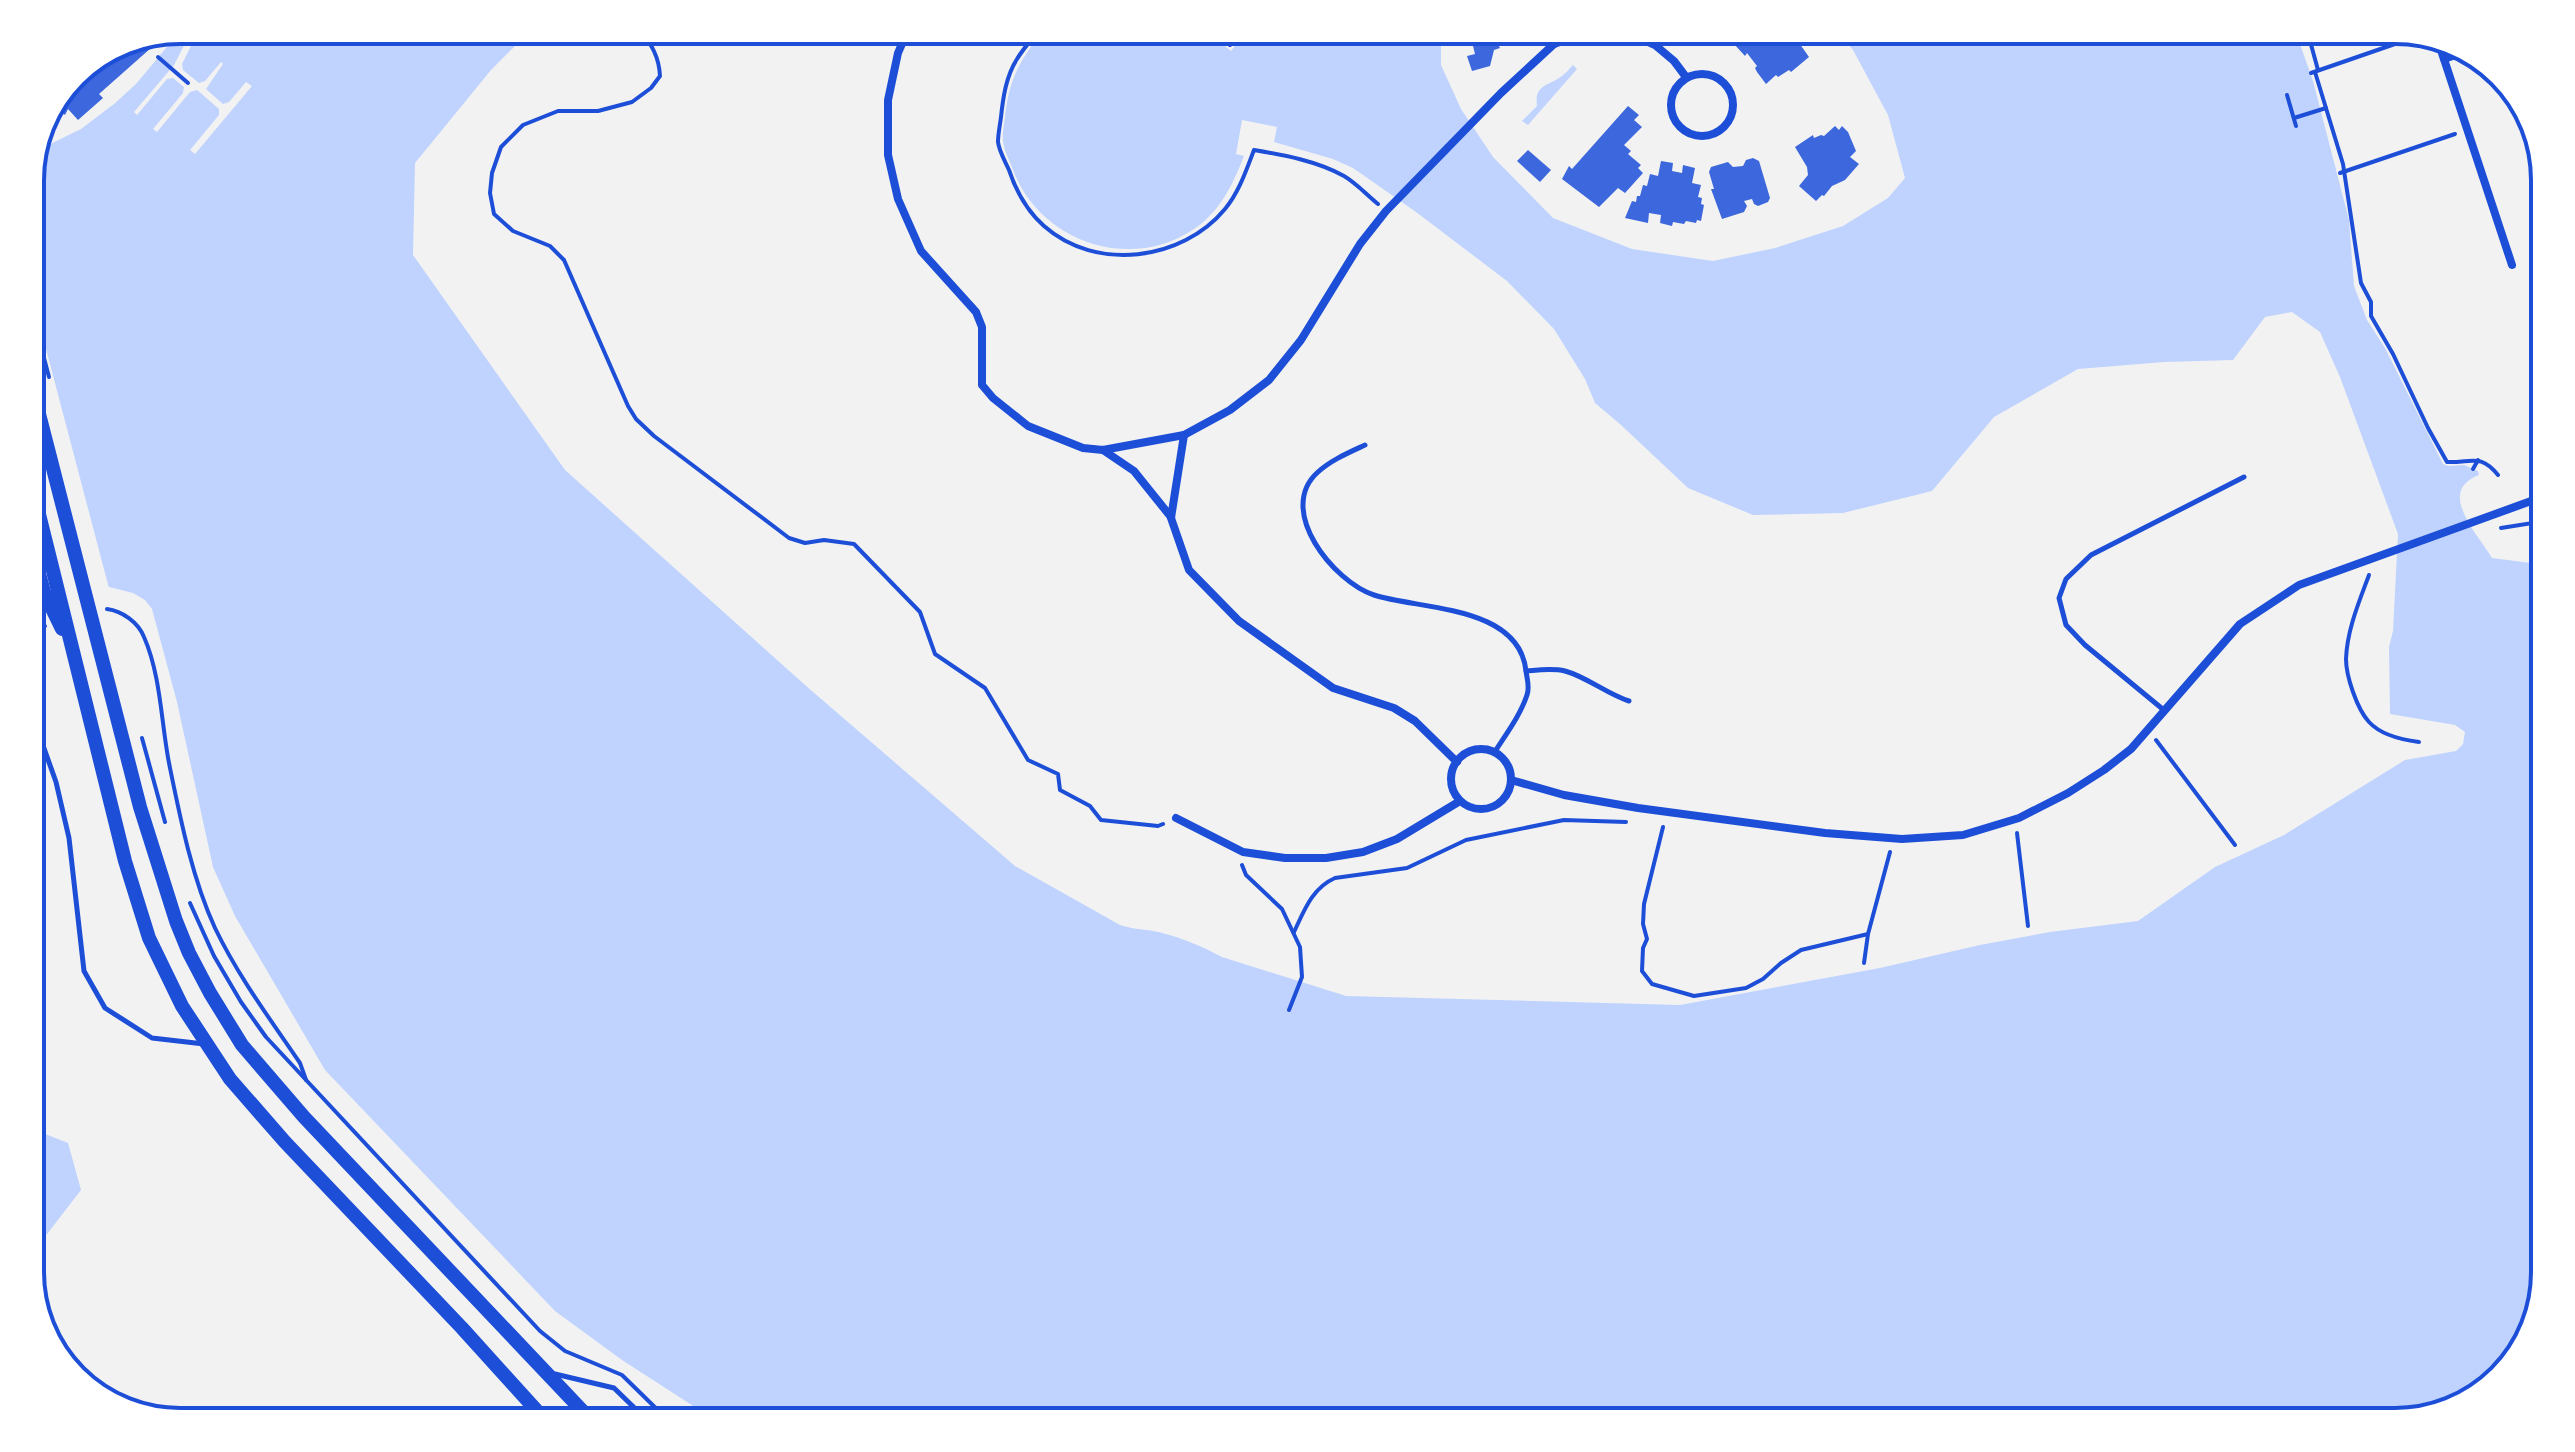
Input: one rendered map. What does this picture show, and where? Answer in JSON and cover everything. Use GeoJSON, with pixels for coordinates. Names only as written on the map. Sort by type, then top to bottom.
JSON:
{"type":"FeatureCollection","features":[{"type":"Feature","properties":{"kind":"main road"},"geometry":{"type":"LineString","coordinates":[[44,434],[158,868],[189,953],[242,1045],[304,1117],[580,1408]]}},
{"type":"Feature","properties":{"kind":"main road"},"geometry":{"type":"LineString","coordinates":[[44,533],[125,861],[149,938],[182,1006],[230,1079],[532,1408]]}},
{"type":"Feature","properties":{"kind":"main road"},"geometry":{"type":"LineString","coordinates":[[44,592],[75,654]]}},
{"type":"Feature","properties":{"kind":"street"},"geometry":{"type":"LineString","coordinates":[[902,44],[888,100],[888,155],[898,199],[921,251],[976,312],[982,327],[982,385],[1028,426],[1083,448],[1103,450],[1184,435],[1230,410],[1276,372],[1301,340],[1360,244],[1386,211],[1501,93],[1554,44]]}},
{"type":"Feature","properties":{"kind":"street"},"geometry":{"type":"LineString","coordinates":[[1653,44],[1674,61],[1686,77]]}},
{"type":"Feature","properties":{"kind":"street"},"geometry":{"type":"LineString","coordinates":[[2442,52],[2512,265]]}},
{"type":"Feature","properties":{"kind":"street"},"geometry":{"type":"LineString","coordinates":[[2444,59],[2452,56]]}},
{"type":"Feature","properties":{"kind":"street"},"geometry":{"type":"LineString","coordinates":[[1696,74],[1716,76],[1730,91],[1733,112],[1722,129],[1713,134],[1692,135],[1676,123],[1671,113],[1672,93],[1686,77],[1696,74]]}},
{"type":"Feature","properties":{"kind":"street"},"geometry":{"type":"LineString","coordinates":[[1171,518],[1184,435]]}},
{"type":"Feature","properties":{"kind":"street"},"geometry":{"type":"LineString","coordinates":[[1103,450],[1134,471],[1171,518],[1189,570],[1239,621],[1333,688],[1394,708],[1415,721],[1457,762]]}},
{"type":"Feature","properties":{"kind":"street"},"geometry":{"type":"LineString","coordinates":[[1511,780],[1608,803],[1825,833],[1902,839],[1963,835],[2019,818],[2068,793],[2131,749],[2240,624],[2299,585],[2531,501]]}},
{"type":"Feature","properties":{"kind":"street"},"geometry":{"type":"LineString","coordinates":[[1486,750],[1494,753],[1507,764],[1511,780],[1504,799],[1497,805],[1478,809],[1460,801],[1451,778],[1457,762],[1470,752],[1486,750]]}},
{"type":"Feature","properties":{"kind":"street"},"geometry":{"type":"LineString","coordinates":[[1176,818],[1243,852],[1285,858],[1326,858],[1363,852],[1397,839],[1460,801]]}},
{"type":"Feature","properties":{"kind":"lane"},"geometry":{"type":"LineString","coordinates":[[1365,445],[1316,473],[1307,488],[1304,501],[1306,524],[1314,546],[1341,576],[1372,595],[1480,618],[1512,638],[1525,662],[1529,691],[1494,753]]}},
{"type":"Feature","properties":{"kind":"lane"},"geometry":{"type":"LineString","coordinates":[[2165,711],[2066,625],[2059,598],[2066,579],[2091,555],[2244,477]]}},
{"type":"Feature","properties":{"kind":"lane"},"geometry":{"type":"LineString","coordinates":[[1526,671],[1567,671],[1629,701]]}},
{"type":"Feature","properties":{"kind":"lane"},"geometry":{"type":"LineString","coordinates":[[44,748],[56,782],[69,838],[84,971],[105,1008],[152,1038],[205,1044]]}},
{"type":"Feature","properties":{"kind":"lane"},"geometry":{"type":"LineString","coordinates":[[546,1372],[614,1388],[635,1408]]}},
{"type":"Feature","properties":{"kind":"path"},"geometry":{"type":"LineString","coordinates":[[651,44],[659,60],[660,76],[651,88],[632,102],[598,111],[558,111],[523,125],[501,147],[492,173],[490,193],[494,214],[513,231],[550,246],[564,260],[628,406],[636,419],[654,436],[789,538],[805,543],[824,540],[854,544],[920,612],[935,654],[985,688],[1028,760],[1058,774],[1060,790],[1090,806],[1101,820],[1158,826],[1176,818]]}},
{"type":"Feature","properties":{"kind":"path"},"geometry":{"type":"LineString","coordinates":[[1028,44],[1016,60],[1003,95],[998,142],[1015,188],[1027,207],[1046,227],[1071,243],[1103,253],[1139,255],[1179,245],[1200,233],[1225,209],[1242,182],[1254,150],[1332,170],[1347,178],[1386,211]]}},
{"type":"Feature","properties":{"kind":"path"},"geometry":{"type":"LineString","coordinates":[[2310,44],[2342,172],[2361,283],[2371,302],[2371,316],[2447,462],[2478,460],[2488,463],[2498,475]]}},
{"type":"Feature","properties":{"kind":"path"},"geometry":{"type":"LineString","coordinates":[[2315,72],[2395,44]]}},
{"type":"Feature","properties":{"kind":"path"},"geometry":{"type":"LineString","coordinates":[[158,57],[188,83]]}},
{"type":"Feature","properties":{"kind":"path"},"geometry":{"type":"LineString","coordinates":[[2287,95],[2296,126]]}},
{"type":"Feature","properties":{"kind":"path"},"geometry":{"type":"LineString","coordinates":[[2294,118],[2326,108]]}},
{"type":"Feature","properties":{"kind":"path"},"geometry":{"type":"LineString","coordinates":[[2342,172],[2467,130]]}},
{"type":"Feature","properties":{"kind":"path"},"geometry":{"type":"LineString","coordinates":[[2473,469],[2478,460]]}},
{"type":"Feature","properties":{"kind":"path"},"geometry":{"type":"LineString","coordinates":[[2492,529],[2531,523]]}},
{"type":"Feature","properties":{"kind":"path"},"geometry":{"type":"LineString","coordinates":[[2357,577],[2371,573],[2357,608],[2348,647],[2346,661],[2352,692],[2369,722],[2399,740],[2419,742]]}},
{"type":"Feature","properties":{"kind":"path"},"geometry":{"type":"LineString","coordinates":[[98,609],[115,610],[135,623],[144,636],[152,661],[169,763],[191,857],[215,927],[236,966],[300,1063],[307,1083]]}},
{"type":"Feature","properties":{"kind":"path"},"geometry":{"type":"LineString","coordinates":[[44,627],[52,622]]}},
{"type":"Feature","properties":{"kind":"path"},"geometry":{"type":"LineString","coordinates":[[139,727],[165,824]]}},
{"type":"Feature","properties":{"kind":"path"},"geometry":{"type":"LineString","coordinates":[[2149,749],[2164,732]]}},
{"type":"Feature","properties":{"kind":"path"},"geometry":{"type":"LineString","coordinates":[[2156,740],[2235,845]]}},
{"type":"Feature","properties":{"kind":"path"},"geometry":{"type":"LineString","coordinates":[[1294,932],[1315,893],[1335,878],[1407,868],[1466,840],[1564,820],[1632,822]]}},
{"type":"Feature","properties":{"kind":"path"},"geometry":{"type":"LineString","coordinates":[[1669,828],[1663,827],[1644,904],[1643,924],[1647,939],[1643,948],[1642,971],[1652,984],[1694,996],[1746,988],[1801,950],[1868,934]]}},
{"type":"Feature","properties":{"kind":"path"},"geometry":{"type":"LineString","coordinates":[[2005,835],[2026,827]]}},
{"type":"Feature","properties":{"kind":"path"},"geometry":{"type":"LineString","coordinates":[[2016,831],[2028,926]]}},
{"type":"Feature","properties":{"kind":"path"},"geometry":{"type":"LineString","coordinates":[[1864,963],[1868,934],[1890,849],[1902,850]]}},
{"type":"Feature","properties":{"kind":"path"},"geometry":{"type":"LineString","coordinates":[[1243,852],[1243,872],[1282,909],[1300,947],[1302,977],[1289,1010]]}},
{"type":"Feature","properties":{"kind":"path"},"geometry":{"type":"LineString","coordinates":[[189,900],[214,956],[241,1002],[266,1037],[307,1083],[547,1337],[565,1351],[622,1375],[656,1408]]}},
{"type":"Feature","properties":{"kind":"water"},"geometry":{"type":"Polygon","coordinates":[[[180,44],[517,44],[491,70],[415,163],[413,255],[565,470],[805,685],[1015,866],[1120,925],[1170,935],[1222,957],[1346,996],[1680,1005],[1880,968],[2050,932],[2138,921],[2215,867],[2284,835],[2405,760],[2456,751],[2463,744],[2465,732],[2455,725],[2390,714],[2389,647],[2393,631],[2398,534],[2340,377],[2320,332],[2292,312],[2265,317],[2233,360],[2078,369],[1994,417],[1932,491],[1843,513],[1753,515],[1688,488],[1595,403],[1585,379],[1554,329],[1507,281],[1353,168],[1274,142],[1277,127],[1242,120],[1236,154],[1244,156],[1225,197],[1203,222],[1169,242],[1142,248],[1115,248],[1089,243],[1065,231],[1044,215],[1026,195],[1004,145],[1003,129],[1009,91],[1028,51],[1033,44],[1222,44],[1231,51],[1236,44],[1441,44],[1441,65],[1461,109],[1493,157],[1553,218],[1632,249],[1713,261],[1775,248],[1843,226],[1888,198],[1905,178],[1888,115],[1848,44],[2300,44],[2313,81],[2349,220],[2354,286],[2367,320],[2385,348],[2443,464],[2464,465],[2478,471],[2479,475],[2467,482],[2461,491],[2460,502],[2470,525],[2492,558],[2531,563],[2531,1272],[2526,1307],[2513,1340],[2491,1368],[2463,1390],[2430,1403],[2395,1408],[696,1408],[622,1360],[555,1311],[325,1070],[235,916],[213,867],[177,702],[152,609],[133,593],[44,571],[44,171],[49,145],[81,129],[136,84],[168,45],[180,44]]]}},
{"type":"Feature","properties":{"kind":"water"},"geometry":{"type":"Polygon","coordinates":[[[1573,65],[1577,69],[1528,125],[1522,121],[1537,106],[1540,89],[1562,76],[1573,65]]]}},
{"type":"Feature","properties":{"kind":"water"},"geometry":{"type":"Polygon","coordinates":[[[44,1134],[68,1143],[81,1190],[44,1238],[44,1134]]]}},
{"type":"Feature","properties":{"kind":"pier"},"geometry":{"type":"Polygon","coordinates":[[[185,44],[192,44],[182,64],[183,70],[199,83],[205,81],[221,62],[223,64],[206,89],[223,104],[229,102],[246,82],[252,86],[195,154],[190,150],[219,115],[219,109],[197,90],[190,92],[157,132],[153,129],[183,93],[184,87],[173,78],[167,79],[137,115],[134,112],[174,65],[185,44]]]}},
{"type":"Feature","properties":{"kind":"pier"},"geometry":{"type":"Polygon","coordinates":[[[44,341],[110,592],[44,575],[44,341]]]}},
{"type":"Feature","properties":{"kind":"building"},"geometry":{"type":"Polygon","coordinates":[[[1472,44],[1498,44],[1500,48],[1494,50],[1490,66],[1472,71],[1467,56],[1475,54],[1472,44]]]}},
{"type":"Feature","properties":{"kind":"building"},"geometry":{"type":"Polygon","coordinates":[[[1734,44],[1800,44],[1809,57],[1791,72],[1776,75],[1766,84],[1747,53],[1745,56],[1734,44]]]}},
{"type":"Feature","properties":{"kind":"building"},"geometry":{"type":"Polygon","coordinates":[[[151,48],[99,94],[103,98],[78,120],[68,109],[65,115],[62,113],[72,97],[90,78],[112,62],[151,48]]]}},
{"type":"Feature","properties":{"kind":"building"},"geometry":{"type":"Polygon","coordinates":[[[1628,106],[1639,115],[1634,120],[1642,127],[1624,145],[1631,151],[1628,154],[1641,165],[1638,168],[1643,173],[1625,193],[1618,188],[1599,207],[1562,179],[1569,166],[1572,169],[1628,106]]]}},
{"type":"Feature","properties":{"kind":"building"},"geometry":{"type":"Polygon","coordinates":[[[1835,126],[1839,130],[1842,126],[1848,132],[1856,151],[1850,157],[1859,164],[1845,180],[1832,186],[1816,201],[1799,186],[1808,175],[1807,167],[1795,147],[1813,135],[1814,138],[1824,136],[1835,126]]]}},
{"type":"Feature","properties":{"kind":"building"},"geometry":{"type":"Polygon","coordinates":[[[1528,150],[1551,170],[1540,182],[1517,161],[1528,150]]]}},
{"type":"Feature","properties":{"kind":"building"},"geometry":{"type":"Polygon","coordinates":[[[1753,158],[1759,161],[1770,198],[1768,202],[1758,206],[1752,199],[1744,201],[1747,206],[1744,212],[1722,219],[1711,189],[1714,189],[1709,172],[1711,167],[1728,162],[1733,167],[1743,166],[1746,160],[1753,158]]]}},
{"type":"Feature","properties":{"kind":"building"},"geometry":{"type":"Polygon","coordinates":[[[1661,161],[1673,163],[1672,171],[1682,173],[1683,165],[1695,168],[1692,183],[1701,185],[1698,197],[1702,198],[1701,204],[1704,205],[1701,221],[1673,222],[1672,226],[1660,223],[1661,215],[1649,213],[1648,223],[1625,218],[1632,201],[1636,202],[1637,196],[1640,196],[1643,185],[1647,186],[1650,174],[1658,176],[1661,161]]]}}]}
